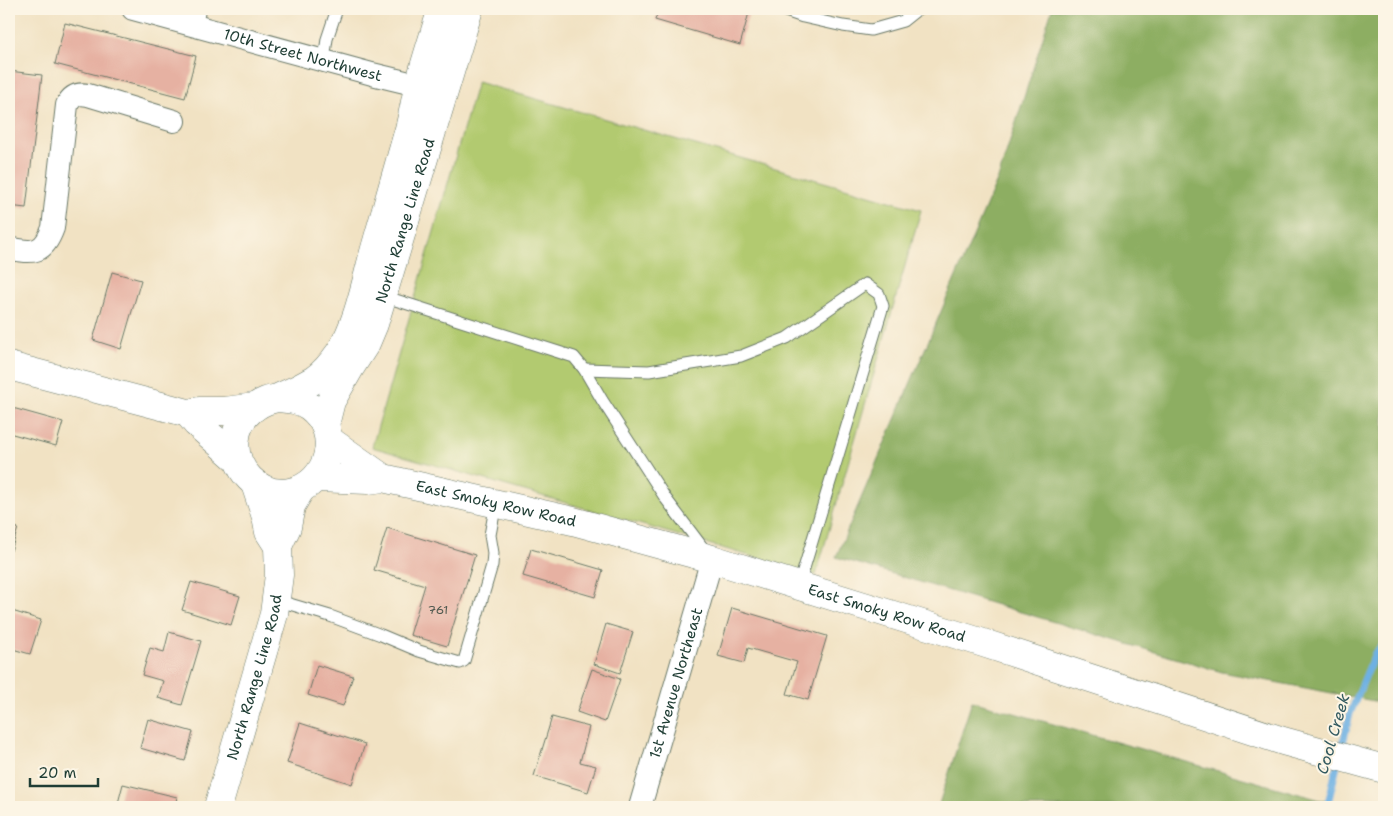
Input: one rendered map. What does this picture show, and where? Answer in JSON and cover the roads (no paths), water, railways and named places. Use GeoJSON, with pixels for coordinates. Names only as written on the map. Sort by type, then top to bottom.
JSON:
{"type":"FeatureCollection","features":[{"type":"Feature","properties":{"kind":"main road","name":"North Range Line Road"},"geometry":{"type":"LineString","coordinates":[[327,432],[331,402],[366,343],[382,296],[431,88],[442,9]]}},
{"type":"Feature","properties":{"kind":"main road","name":"North Range Line Road"},"geometry":{"type":"LineString","coordinates":[[267,402],[315,379],[323,373],[340,352],[355,318],[407,136],[469,9]]}},
{"type":"Feature","properties":{"kind":"main road"},"geometry":{"type":"LineString","coordinates":[[9,366],[188,413],[225,411],[267,402],[302,402],[319,416],[327,432],[329,453],[324,466],[309,483],[290,492],[277,492],[255,484],[241,468],[237,459],[235,448],[236,436],[240,424],[246,415],[267,402]]}},
{"type":"Feature","properties":{"kind":"main road"},"geometry":{"type":"LineString","coordinates":[[188,413],[196,423],[237,459]]}},
{"type":"Feature","properties":{"kind":"main road","name":"East Smoky Row Road"},"geometry":{"type":"LineString","coordinates":[[327,432],[383,478]]}},
{"type":"Feature","properties":{"kind":"main road","name":"East Smoky Row Road"},"geometry":{"type":"LineString","coordinates":[[309,483],[383,478],[573,521],[800,585],[1283,740],[1384,769]]}},
{"type":"Feature","properties":{"kind":"main road","name":"North Range Line Road"},"geometry":{"type":"LineString","coordinates":[[218,807],[274,614],[279,575],[278,546],[287,527],[291,506],[309,483]]}},
{"type":"Feature","properties":{"kind":"main road","name":"North Range Line Road"},"geometry":{"type":"LineString","coordinates":[[255,484],[269,532],[278,546]]}},
{"type":"Feature","properties":{"kind":"street","name":"10th Street Northwest"},"geometry":{"type":"LineString","coordinates":[[133,9],[198,17],[324,60],[431,88]]}},
{"type":"Feature","properties":{"kind":"street"},"geometry":{"type":"LineString","coordinates":[[9,248],[30,251],[39,249],[50,238],[54,228],[67,105],[70,99],[76,95],[88,95],[174,121]]}},
{"type":"Feature","properties":{"kind":"street","name":"1st Avenue Northeast"},"geometry":{"type":"LineString","coordinates":[[640,807],[712,559]]}},
{"type":"Feature","properties":{"kind":"lane"},"geometry":{"type":"LineString","coordinates":[[324,60],[327,40],[337,9]]}},
{"type":"Feature","properties":{"kind":"lane"},"geometry":{"type":"LineString","coordinates":[[780,9],[803,17],[871,30],[903,21],[918,9]]}},
{"type":"Feature","properties":{"kind":"lane"},"geometry":{"type":"LineString","coordinates":[[584,369],[649,371],[740,356],[787,338],[865,284],[879,294],[883,306],[800,585]]}},
{"type":"Feature","properties":{"kind":"lane"},"geometry":{"type":"LineString","coordinates":[[382,296],[574,357],[584,369],[666,499],[712,559]]}},
{"type":"Feature","properties":{"kind":"lane"},"geometry":{"type":"LineString","coordinates":[[276,600],[330,616],[419,651],[460,663],[464,661],[492,565],[493,553],[490,535],[496,503]]}},
{"type":"Feature","properties":{"kind":"waterway","name":"Cool Creek"},"geometry":{"type":"LineString","coordinates":[[1341,751],[1350,714],[1375,653],[1384,644]]}},
{"type":"Feature","properties":{"kind":"waterway","name":"Cool Creek"},"geometry":{"type":"LineString","coordinates":[[1327,807],[1338,762]]}}]}
